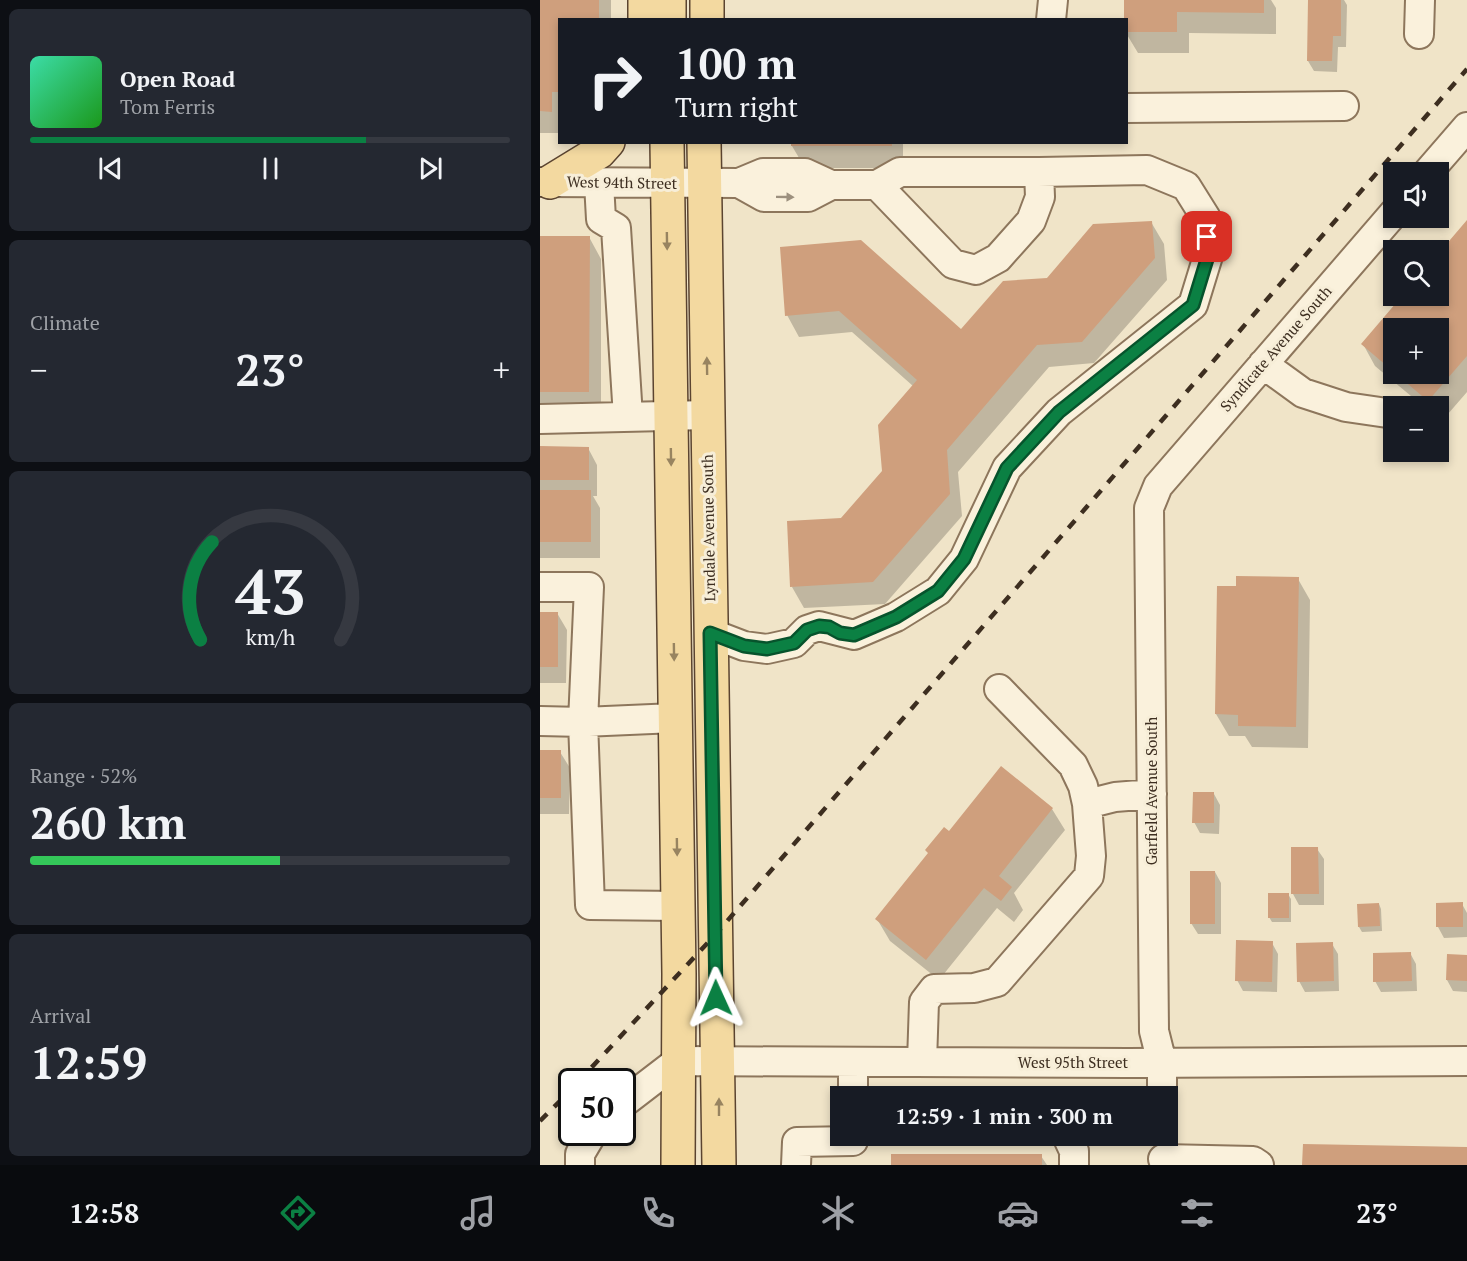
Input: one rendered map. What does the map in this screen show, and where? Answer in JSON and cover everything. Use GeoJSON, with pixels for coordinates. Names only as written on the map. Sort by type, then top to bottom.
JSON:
{"type":"FeatureCollection","features":[{"type":"Feature","properties":{"kind":"main road"},"geometry":{"type":"LineString","coordinates":[[645,0],[645,18]]}},
{"type":"Feature","properties":{"kind":"main road"},"geometry":{"type":"LineString","coordinates":[[669,0],[669,18]]}},
{"type":"Feature","properties":{"kind":"main road"},"geometry":{"type":"LineString","coordinates":[[707,0],[707,18]]}},
{"type":"Feature","properties":{"kind":"main road"},"geometry":{"type":"LineString","coordinates":[[545,182],[599,152],[606,144]]}},
{"type":"Feature","properties":{"kind":"main road"},"geometry":{"type":"LineString","coordinates":[[667,144],[678,906],[678,1165]]}},
{"type":"Feature","properties":{"kind":"main road","name":"Lyndale Avenue South"},"geometry":{"type":"LineString","coordinates":[[705,144],[719,1165]]}},
{"type":"Feature","properties":{"kind":"street"},"geometry":{"type":"LineString","coordinates":[[1051,18],[1053,0]]}},
{"type":"Feature","properties":{"kind":"street"},"geometry":{"type":"LineString","coordinates":[[1419,0],[1419,34]]}},
{"type":"Feature","properties":{"kind":"street"},"geometry":{"type":"LineString","coordinates":[[1128,108],[1344,106]]}},
{"type":"Feature","properties":{"kind":"street"},"geometry":{"type":"LineString","coordinates":[[1437,162],[1467,127]]}},
{"type":"Feature","properties":{"kind":"street"},"geometry":{"type":"LineString","coordinates":[[710,633],[744,646],[767,649],[794,643],[807,630],[819,626],[854,635],[896,617],[938,591],[964,559],[1007,468],[1059,412],[1193,305],[1208,256],[1206,218],[1186,186],[1147,170],[900,172],[877,185],[953,264],[976,270],[998,258],[1031,221],[1040,197],[1039,172]]}},
{"type":"Feature","properties":{"kind":"street","name":"West 94th Street"},"geometry":{"type":"LineString","coordinates":[[545,182],[739,183],[763,173],[805,173],[831,185],[877,185]]}},
{"type":"Feature","properties":{"kind":"street"},"geometry":{"type":"LineString","coordinates":[[599,183],[601,219],[616,228],[628,417]]}},
{"type":"Feature","properties":{"kind":"street","name":"Syndicate Avenue South"},"geometry":{"type":"LineString","coordinates":[[1158,486],[1383,226]]}},
{"type":"Feature","properties":{"kind":"street"},"geometry":{"type":"LineString","coordinates":[[1263,364],[1304,393],[1346,407],[1383,412]]}},
{"type":"Feature","properties":{"kind":"street"},"geometry":{"type":"LineString","coordinates":[[540,419],[707,415]]}},
{"type":"Feature","properties":{"kind":"street","name":"Garfield Avenue South"},"geometry":{"type":"LineString","coordinates":[[1158,486],[1149,508],[1154,1031],[1162,1063],[1162,1086]]}},
{"type":"Feature","properties":{"kind":"street"},"geometry":{"type":"LineString","coordinates":[[540,587],[589,587],[583,722],[590,905],[678,906]]}},
{"type":"Feature","properties":{"kind":"street"},"geometry":{"type":"LineString","coordinates":[[922,1062],[924,1002],[934,989],[975,987],[997,982],[1089,876],[1091,856],[1087,804],[1083,786],[1073,765],[999,689]]}},
{"type":"Feature","properties":{"kind":"street"},"geometry":{"type":"LineString","coordinates":[[540,721],[583,722],[675,718]]}},
{"type":"Feature","properties":{"kind":"street"},"geometry":{"type":"LineString","coordinates":[[1087,804],[1115,797],[1152,794]]}},
{"type":"Feature","properties":{"kind":"street"},"geometry":{"type":"LineString","coordinates":[[636,1093],[678,1061]]}},
{"type":"Feature","properties":{"kind":"street","name":"West 95th Street"},"geometry":{"type":"LineString","coordinates":[[678,1061],[1162,1063],[1467,1061]]}},
{"type":"Feature","properties":{"kind":"street"},"geometry":{"type":"LineString","coordinates":[[853,1062],[853,1086]]}},
{"type":"Feature","properties":{"kind":"street"},"geometry":{"type":"LineString","coordinates":[[796,1165],[797,1142],[853,1147]]}},
{"type":"Feature","properties":{"kind":"street"},"geometry":{"type":"LineString","coordinates":[[1072,1146],[1074,1165]]}},
{"type":"Feature","properties":{"kind":"street"},"geometry":{"type":"LineString","coordinates":[[1163,1153],[1253,1161],[1259,1165]]}},
{"type":"Feature","properties":{"kind":"building"},"geometry":{"type":"Polygon","coordinates":[[[540,0],[599,0],[599,18],[558,18],[558,92],[552,92],[552,112],[540,111],[540,0]]]}},
{"type":"Feature","properties":{"kind":"building"},"geometry":{"type":"Polygon","coordinates":[[[1124,0],[1264,0],[1264,13],[1177,12],[1177,32],[1128,32],[1128,18],[1124,18],[1124,0]]]}},
{"type":"Feature","properties":{"kind":"building"},"geometry":{"type":"Polygon","coordinates":[[[1308,0],[1341,0],[1341,36],[1333,36],[1332,61],[1307,61],[1308,0]]]}},
{"type":"Feature","properties":{"kind":"building"},"geometry":{"type":"Polygon","coordinates":[[[791,144],[892,144],[892,146],[791,146],[791,144]]]}},
{"type":"Feature","properties":{"kind":"building"},"geometry":{"type":"Polygon","coordinates":[[[1467,220],[1467,356],[1449,377],[1449,318],[1383,318],[1393,306],[1449,306],[1449,241],[1467,220]]]}},
{"type":"Feature","properties":{"kind":"building"},"geometry":{"type":"Polygon","coordinates":[[[1152,221],[1155,258],[1082,342],[1037,345],[947,450],[950,494],[873,582],[790,587],[787,521],[841,518],[882,471],[878,425],[917,380],[839,311],[785,316],[780,247],[861,240],[961,329],[1003,281],[1047,278],[1093,224],[1152,221]]]}},
{"type":"Feature","properties":{"kind":"building"},"geometry":{"type":"Polygon","coordinates":[[[540,236],[590,236],[589,392],[540,392],[540,236]]]}},
{"type":"Feature","properties":{"kind":"building"},"geometry":{"type":"Polygon","coordinates":[[[1383,318],[1383,363],[1361,344],[1383,318]]]}},
{"type":"Feature","properties":{"kind":"building"},"geometry":{"type":"Polygon","coordinates":[[[1408,384],[1443,384],[1432,396],[1422,396],[1408,384]]]}},
{"type":"Feature","properties":{"kind":"building"},"geometry":{"type":"Polygon","coordinates":[[[540,446],[589,447],[589,480],[540,480],[540,446]]]}},
{"type":"Feature","properties":{"kind":"building"},"geometry":{"type":"Polygon","coordinates":[[[540,490],[591,490],[591,542],[540,542],[540,490]]]}},
{"type":"Feature","properties":{"kind":"building"},"geometry":{"type":"Polygon","coordinates":[[[1236,576],[1299,577],[1296,727],[1238,726],[1238,715],[1215,714],[1217,586],[1236,586],[1236,576]]]}},
{"type":"Feature","properties":{"kind":"building"},"geometry":{"type":"Polygon","coordinates":[[[540,612],[558,612],[558,667],[540,667],[540,612]]]}},
{"type":"Feature","properties":{"kind":"building"},"geometry":{"type":"Polygon","coordinates":[[[540,750],[561,750],[561,798],[540,798],[540,750]]]}},
{"type":"Feature","properties":{"kind":"building"},"geometry":{"type":"Polygon","coordinates":[[[1001,766],[1053,808],[999,876],[1012,887],[1001,901],[984,888],[926,960],[875,919],[928,853],[925,850],[944,827],[949,831],[1001,766]]]}},
{"type":"Feature","properties":{"kind":"building"},"geometry":{"type":"Polygon","coordinates":[[[1193,792],[1214,792],[1214,823],[1192,823],[1193,792]]]}},
{"type":"Feature","properties":{"kind":"building"},"geometry":{"type":"Polygon","coordinates":[[[1291,847],[1318,847],[1319,894],[1291,894],[1291,847]]]}},
{"type":"Feature","properties":{"kind":"building"},"geometry":{"type":"Polygon","coordinates":[[[1190,871],[1215,871],[1215,924],[1190,924],[1190,871]]]}},
{"type":"Feature","properties":{"kind":"building"},"geometry":{"type":"Polygon","coordinates":[[[1268,893],[1289,893],[1289,918],[1268,918],[1268,893]]]}},
{"type":"Feature","properties":{"kind":"building"},"geometry":{"type":"Polygon","coordinates":[[[1463,902],[1463,927],[1436,927],[1436,903],[1463,902]]]}},
{"type":"Feature","properties":{"kind":"building"},"geometry":{"type":"Polygon","coordinates":[[[1379,903],[1380,926],[1358,927],[1357,904],[1379,903]]]}},
{"type":"Feature","properties":{"kind":"building"},"geometry":{"type":"Polygon","coordinates":[[[1236,940],[1273,941],[1272,982],[1235,981],[1236,940]]]}},
{"type":"Feature","properties":{"kind":"building"},"geometry":{"type":"Polygon","coordinates":[[[1333,942],[1334,981],[1297,982],[1296,943],[1333,942]]]}},
{"type":"Feature","properties":{"kind":"building"},"geometry":{"type":"Polygon","coordinates":[[[1411,952],[1412,981],[1373,982],[1373,953],[1411,952]]]}},
{"type":"Feature","properties":{"kind":"building"},"geometry":{"type":"Polygon","coordinates":[[[1447,954],[1467,955],[1467,981],[1446,980],[1447,954]]]}},
{"type":"Feature","properties":{"kind":"building"},"geometry":{"type":"Polygon","coordinates":[[[1303,1144],[1467,1147],[1467,1165],[1302,1165],[1303,1144]]]}},
{"type":"Feature","properties":{"kind":"building"},"geometry":{"type":"Polygon","coordinates":[[[891,1154],[1042,1154],[1042,1165],[891,1165],[891,1154]]]}},
{"type":"Feature","properties":{"kind":"railway"},"geometry":{"type":"LineString","coordinates":[[591,1068],[715,935],[1467,69]]}},
{"type":"Feature","properties":{"kind":"railway"},"geometry":{"type":"LineString","coordinates":[[540,1121],[558,1103]]}},
{"type":"Feature","properties":{"kind":"route"},"geometry":{"type":"LineString","coordinates":[[716,998],[710,633],[744,646],[767,649],[794,643],[807,630],[819,626],[854,635],[896,617],[938,591],[964,559],[1007,468],[1059,412],[1193,305],[1208,256],[1207,237]]}}]}
